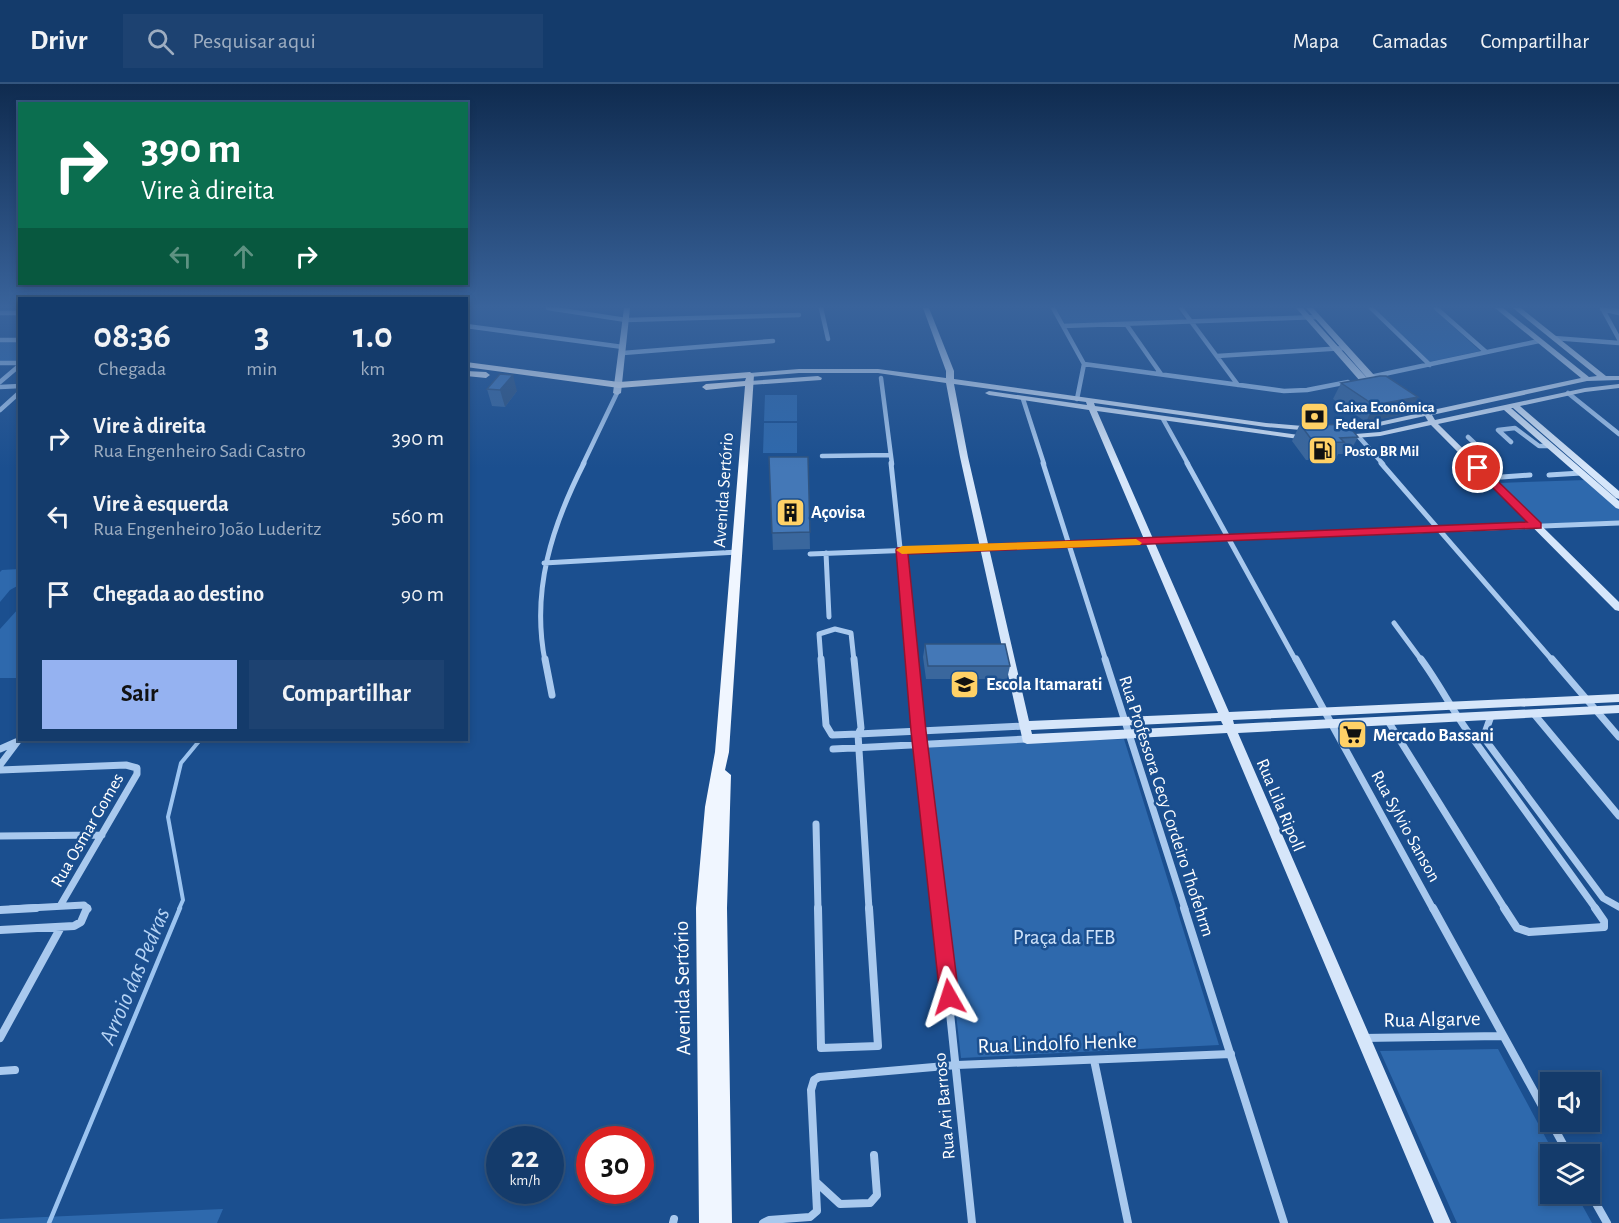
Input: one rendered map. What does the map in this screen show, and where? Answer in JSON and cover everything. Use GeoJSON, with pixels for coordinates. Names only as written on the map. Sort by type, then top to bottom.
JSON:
{"type":"FeatureCollection","features":[{"type":"Feature","properties":{"kind":"main road"},"geometry":{"type":"LineString","coordinates":[[468,364],[617,393]]}},
{"type":"Feature","properties":{"kind":"main road"},"geometry":{"type":"LineString","coordinates":[[468,373],[617,393],[750,379]]}},
{"type":"Feature","properties":{"kind":"main road","name":"Avenida Sertório"},"geometry":{"type":"LineString","coordinates":[[709,1223],[704,908],[712,807],[722,753],[750,379]]}},
{"type":"Feature","properties":{"kind":"main road","name":"Avenida Sertório"},"geometry":{"type":"LineString","coordinates":[[722,753],[724,779],[719,920],[722,1223]]}},
{"type":"Feature","properties":{"kind":"street"},"geometry":{"type":"LineString","coordinates":[[552,695],[539,630],[544,563],[560,515],[617,393],[621,361]]}},
{"type":"Feature","properties":{"kind":"street"},"geometry":{"type":"LineString","coordinates":[[947,361],[1027,739]]}},
{"type":"Feature","properties":{"kind":"street"},"geometry":{"type":"LineString","coordinates":[[1077,399],[1084,364],[1082,361]]}},
{"type":"Feature","properties":{"kind":"street"},"geometry":{"type":"LineString","coordinates":[[1151,361],[1161,375]]}},
{"type":"Feature","properties":{"kind":"street"},"geometry":{"type":"LineString","coordinates":[[1221,361],[1238,385]]}},
{"type":"Feature","properties":{"kind":"street"},"geometry":{"type":"LineString","coordinates":[[1347,361],[1363,379],[1390,393]]}},
{"type":"Feature","properties":{"kind":"street"},"geometry":{"type":"LineString","coordinates":[[1357,361],[1390,393],[1426,418],[1619,608]]}},
{"type":"Feature","properties":{"kind":"street"},"geometry":{"type":"LineString","coordinates":[[1426,361],[1430,365]]}},
{"type":"Feature","properties":{"kind":"street"},"geometry":{"type":"LineString","coordinates":[[1084,364],[1300,391],[1447,361]]}},
{"type":"Feature","properties":{"kind":"street"},"geometry":{"type":"LineString","coordinates":[[1565,361],[1587,379]]}},
{"type":"Feature","properties":{"kind":"street"},"geometry":{"type":"LineString","coordinates":[[1582,361],[1604,378]]}},
{"type":"Feature","properties":{"kind":"street"},"geometry":{"type":"LineString","coordinates":[[0,363],[18,364]]}},
{"type":"Feature","properties":{"kind":"street"},"geometry":{"type":"LineString","coordinates":[[0,382],[18,366]]}},
{"type":"Feature","properties":{"kind":"street"},"geometry":{"type":"LineString","coordinates":[[750,379],[855,370],[1077,399],[1090,404],[1163,419],[1282,436],[1314,438]]}},
{"type":"Feature","properties":{"kind":"street"},"geometry":{"type":"LineString","coordinates":[[750,379],[881,378],[951,384],[1023,399],[1090,404],[1266,426],[1322,429],[1370,426],[1509,406],[1568,393],[1619,386]]}},
{"type":"Feature","properties":{"kind":"street","name":"Rua Ari Barroso"},"geometry":{"type":"LineString","coordinates":[[881,378],[902,550],[918,731],[957,1065],[972,1223]]}},
{"type":"Feature","properties":{"kind":"street"},"geometry":{"type":"LineString","coordinates":[[1334,437],[1359,437],[1426,418],[1587,379],[1619,378]]}},
{"type":"Feature","properties":{"kind":"street"},"geometry":{"type":"LineString","coordinates":[[0,387],[18,386]]}},
{"type":"Feature","properties":{"kind":"street"},"geometry":{"type":"LineString","coordinates":[[1568,393],[1619,434]]}},
{"type":"Feature","properties":{"kind":"street"},"geometry":{"type":"LineString","coordinates":[[0,410],[18,394]]}},
{"type":"Feature","properties":{"kind":"street","name":"Rua Professora Cecy Cordeiro Thofehrm"},"geometry":{"type":"LineString","coordinates":[[1023,399],[1284,1223]]}},
{"type":"Feature","properties":{"kind":"street","name":"Rua Lila Ripoll"},"geometry":{"type":"LineString","coordinates":[[1090,404],[1443,1223]]}},
{"type":"Feature","properties":{"kind":"street"},"geometry":{"type":"LineString","coordinates":[[1509,406],[1550,446],[1619,506]]}},
{"type":"Feature","properties":{"kind":"street"},"geometry":{"type":"LineString","coordinates":[[1509,406],[1619,496]]}},
{"type":"Feature","properties":{"kind":"street","name":"Rua Sylvio Sanson"},"geometry":{"type":"LineString","coordinates":[[1163,419],[1563,1144]]}},
{"type":"Feature","properties":{"kind":"street"},"geometry":{"type":"LineString","coordinates":[[1511,442],[1498,430],[1517,429],[1539,446],[1550,446]]}},
{"type":"Feature","properties":{"kind":"street"},"geometry":{"type":"LineString","coordinates":[[1359,437],[1619,737]]}},
{"type":"Feature","properties":{"kind":"street"},"geometry":{"type":"LineString","coordinates":[[1468,437],[1488,456],[1468,458]]}},
{"type":"Feature","properties":{"kind":"street"},"geometry":{"type":"LineString","coordinates":[[822,456],[890,455]]}},
{"type":"Feature","properties":{"kind":"street"},"geometry":{"type":"LineString","coordinates":[[1549,475],[1581,473]]}},
{"type":"Feature","properties":{"kind":"street"},"geometry":{"type":"LineString","coordinates":[[1488,478],[1530,476]]}},
{"type":"Feature","properties":{"kind":"street"},"geometry":{"type":"LineString","coordinates":[[810,554],[1619,522]]}},
{"type":"Feature","properties":{"kind":"street"},"geometry":{"type":"LineString","coordinates":[[544,563],[738,552]]}},
{"type":"Feature","properties":{"kind":"street"},"geometry":{"type":"LineString","coordinates":[[826,554],[829,617]]}},
{"type":"Feature","properties":{"kind":"street"},"geometry":{"type":"LineString","coordinates":[[1388,721],[1517,928],[1529,932],[1604,927],[1604,921],[1458,718],[1442,688],[1394,622]]}},
{"type":"Feature","properties":{"kind":"street"},"geometry":{"type":"LineString","coordinates":[[816,824],[821,1048],[878,1046],[858,734],[861,728],[851,633],[846,630],[824,630],[819,634],[827,729],[832,735],[858,734],[1124,721],[1332,724],[1619,709]]}},
{"type":"Feature","properties":{"kind":"street"},"geometry":{"type":"LineString","coordinates":[[833,749],[1129,734],[1325,712],[1619,698]]}},
{"type":"Feature","properties":{"kind":"street"},"geometry":{"type":"LineString","coordinates":[[1534,714],[1619,816]]}},
{"type":"Feature","properties":{"kind":"street"},"geometry":{"type":"LineString","coordinates":[[1491,716],[1485,733],[1488,742],[1603,898],[1619,907]]}},
{"type":"Feature","properties":{"kind":"street"},"geometry":{"type":"LineString","coordinates":[[0,750],[18,741]]}},
{"type":"Feature","properties":{"kind":"street"},"geometry":{"type":"LineString","coordinates":[[0,765],[19,741]]}},
{"type":"Feature","properties":{"kind":"street","name":"Rua Osmar Gomes"},"geometry":{"type":"LineString","coordinates":[[0,770],[126,765],[137,768],[137,774],[60,906]]}},
{"type":"Feature","properties":{"kind":"street"},"geometry":{"type":"LineString","coordinates":[[0,836],[102,835]]}},
{"type":"Feature","properties":{"kind":"street"},"geometry":{"type":"LineString","coordinates":[[0,910],[84,905],[88,909],[79,923],[61,927],[0,930]]}},
{"type":"Feature","properties":{"kind":"street"},"geometry":{"type":"LineString","coordinates":[[0,1038],[61,927]]}},
{"type":"Feature","properties":{"kind":"street","name":"Rua Algarve"},"geometry":{"type":"LineString","coordinates":[[1362,1038],[1502,1036]]}},
{"type":"Feature","properties":{"kind":"street","name":"Rua Lindolfo Henke"},"geometry":{"type":"LineString","coordinates":[[815,1181],[811,1090],[814,1080],[827,1075],[957,1065],[1231,1054]]}},
{"type":"Feature","properties":{"kind":"street"},"geometry":{"type":"LineString","coordinates":[[1094,1060],[1128,1223]]}},
{"type":"Feature","properties":{"kind":"street"},"geometry":{"type":"LineString","coordinates":[[0,1071],[15,1070]]}},
{"type":"Feature","properties":{"kind":"street"},"geometry":{"type":"LineString","coordinates":[[815,1181],[840,1204],[870,1203],[877,1195],[874,1155]]}},
{"type":"Feature","properties":{"kind":"street"},"geometry":{"type":"LineString","coordinates":[[763,1223],[815,1214],[817,1208],[815,1181]]}},
{"type":"Feature","properties":{"kind":"street"},"geometry":{"type":"LineString","coordinates":[[1596,1204],[1606,1223]]}},
{"type":"Feature","properties":{"kind":"green space"},"geometry":{"type":"Polygon","coordinates":[[[765,395],[797,395],[797,421],[764,421],[765,395]]]}},
{"type":"Feature","properties":{"kind":"green space"},"geometry":{"type":"Polygon","coordinates":[[[764,423],[797,423],[797,453],[763,453],[764,423]]]}},
{"type":"Feature","properties":{"kind":"green space"},"geometry":{"type":"Polygon","coordinates":[[[1586,480],[1619,509],[1619,521],[1539,524],[1498,483],[1586,480]]]}},
{"type":"Feature","properties":{"kind":"green space"},"geometry":{"type":"Polygon","coordinates":[[[18,569],[18,586],[10,590],[0,602],[0,572],[18,569]]]}},
{"type":"Feature","properties":{"kind":"green space"},"geometry":{"type":"Polygon","coordinates":[[[18,609],[18,678],[0,678],[0,629],[18,609]]]}},
{"type":"Feature","properties":{"kind":"green space","name":"Praça da FEB"},"geometry":{"type":"Polygon","coordinates":[[[1124,739],[1219,1045],[961,1058],[926,746],[1124,739]]]}},
{"type":"Feature","properties":{"kind":"green space"},"geometry":{"type":"Polygon","coordinates":[[[1498,1049],[1540,1127],[1540,1132],[1543,1132],[1549,1144],[1540,1144],[1540,1204],[1582,1204],[1592,1223],[1457,1223],[1380,1051],[1498,1049]]]}},
{"type":"Feature","properties":{"kind":"green space"},"geometry":{"type":"Polygon","coordinates":[[[223,1209],[217,1223],[0,1223],[0,1219],[223,1209]]]}},
{"type":"Feature","properties":{"kind":"building"},"geometry":{"type":"Polygon","coordinates":[[[500,374],[513,375],[500,390],[487,389],[500,374]]]}},
{"type":"Feature","properties":{"kind":"building"},"geometry":{"type":"Polygon","coordinates":[[[1386,376],[1418,397],[1374,405],[1341,383],[1386,376]]]}},
{"type":"Feature","properties":{"kind":"building"},"geometry":{"type":"Polygon","coordinates":[[[1300,424],[1348,425],[1358,437],[1340,438],[1344,442],[1314,443],[1300,424]]]}},
{"type":"Feature","properties":{"kind":"building","name":"Açovisa"},"geometry":{"type":"Polygon","coordinates":[[[769,457],[808,457],[810,532],[772,533],[769,457]]]}},
{"type":"Feature","properties":{"kind":"building"},"geometry":{"type":"Polygon","coordinates":[[[925,644],[1005,644],[1010,666],[928,666],[925,644]]]}},
{"type":"Feature","properties":{"kind":"waterway","name":"Arroio das Pedras"},"geometry":{"type":"LineString","coordinates":[[179,909],[183,900],[168,817],[181,763],[199,741]]}},
{"type":"Feature","properties":{"kind":"waterway","name":"Arroio das Pedras"},"geometry":{"type":"LineString","coordinates":[[49,1223],[180,908]]}},
{"type":"Feature","properties":{"kind":"slow traffic"},"geometry":{"type":"LineString","coordinates":[[902,550],[1136,543]]}},
{"type":"Feature","properties":{"kind":"place","name":"Caixa Econômica Federal"},"geometry":{"type":"Point","coordinates":[1314,416]}},
{"type":"Feature","properties":{"kind":"place","name":"Posto BR Mil"},"geometry":{"type":"Point","coordinates":[1323,451]}},
{"type":"Feature","properties":{"kind":"place","name":"Açovisa"},"geometry":{"type":"Point","coordinates":[790,512]}},
{"type":"Feature","properties":{"kind":"place","name":"Escola Itamarati"},"geometry":{"type":"Point","coordinates":[965,684]}},
{"type":"Feature","properties":{"kind":"place","name":"Mercado Bassani"},"geometry":{"type":"Point","coordinates":[1352,735]}},
{"type":"Feature","properties":{"kind":"route"},"geometry":{"type":"LineString","coordinates":[[949,997],[918,731],[902,550],[1537,526],[1478,468]]}}]}
